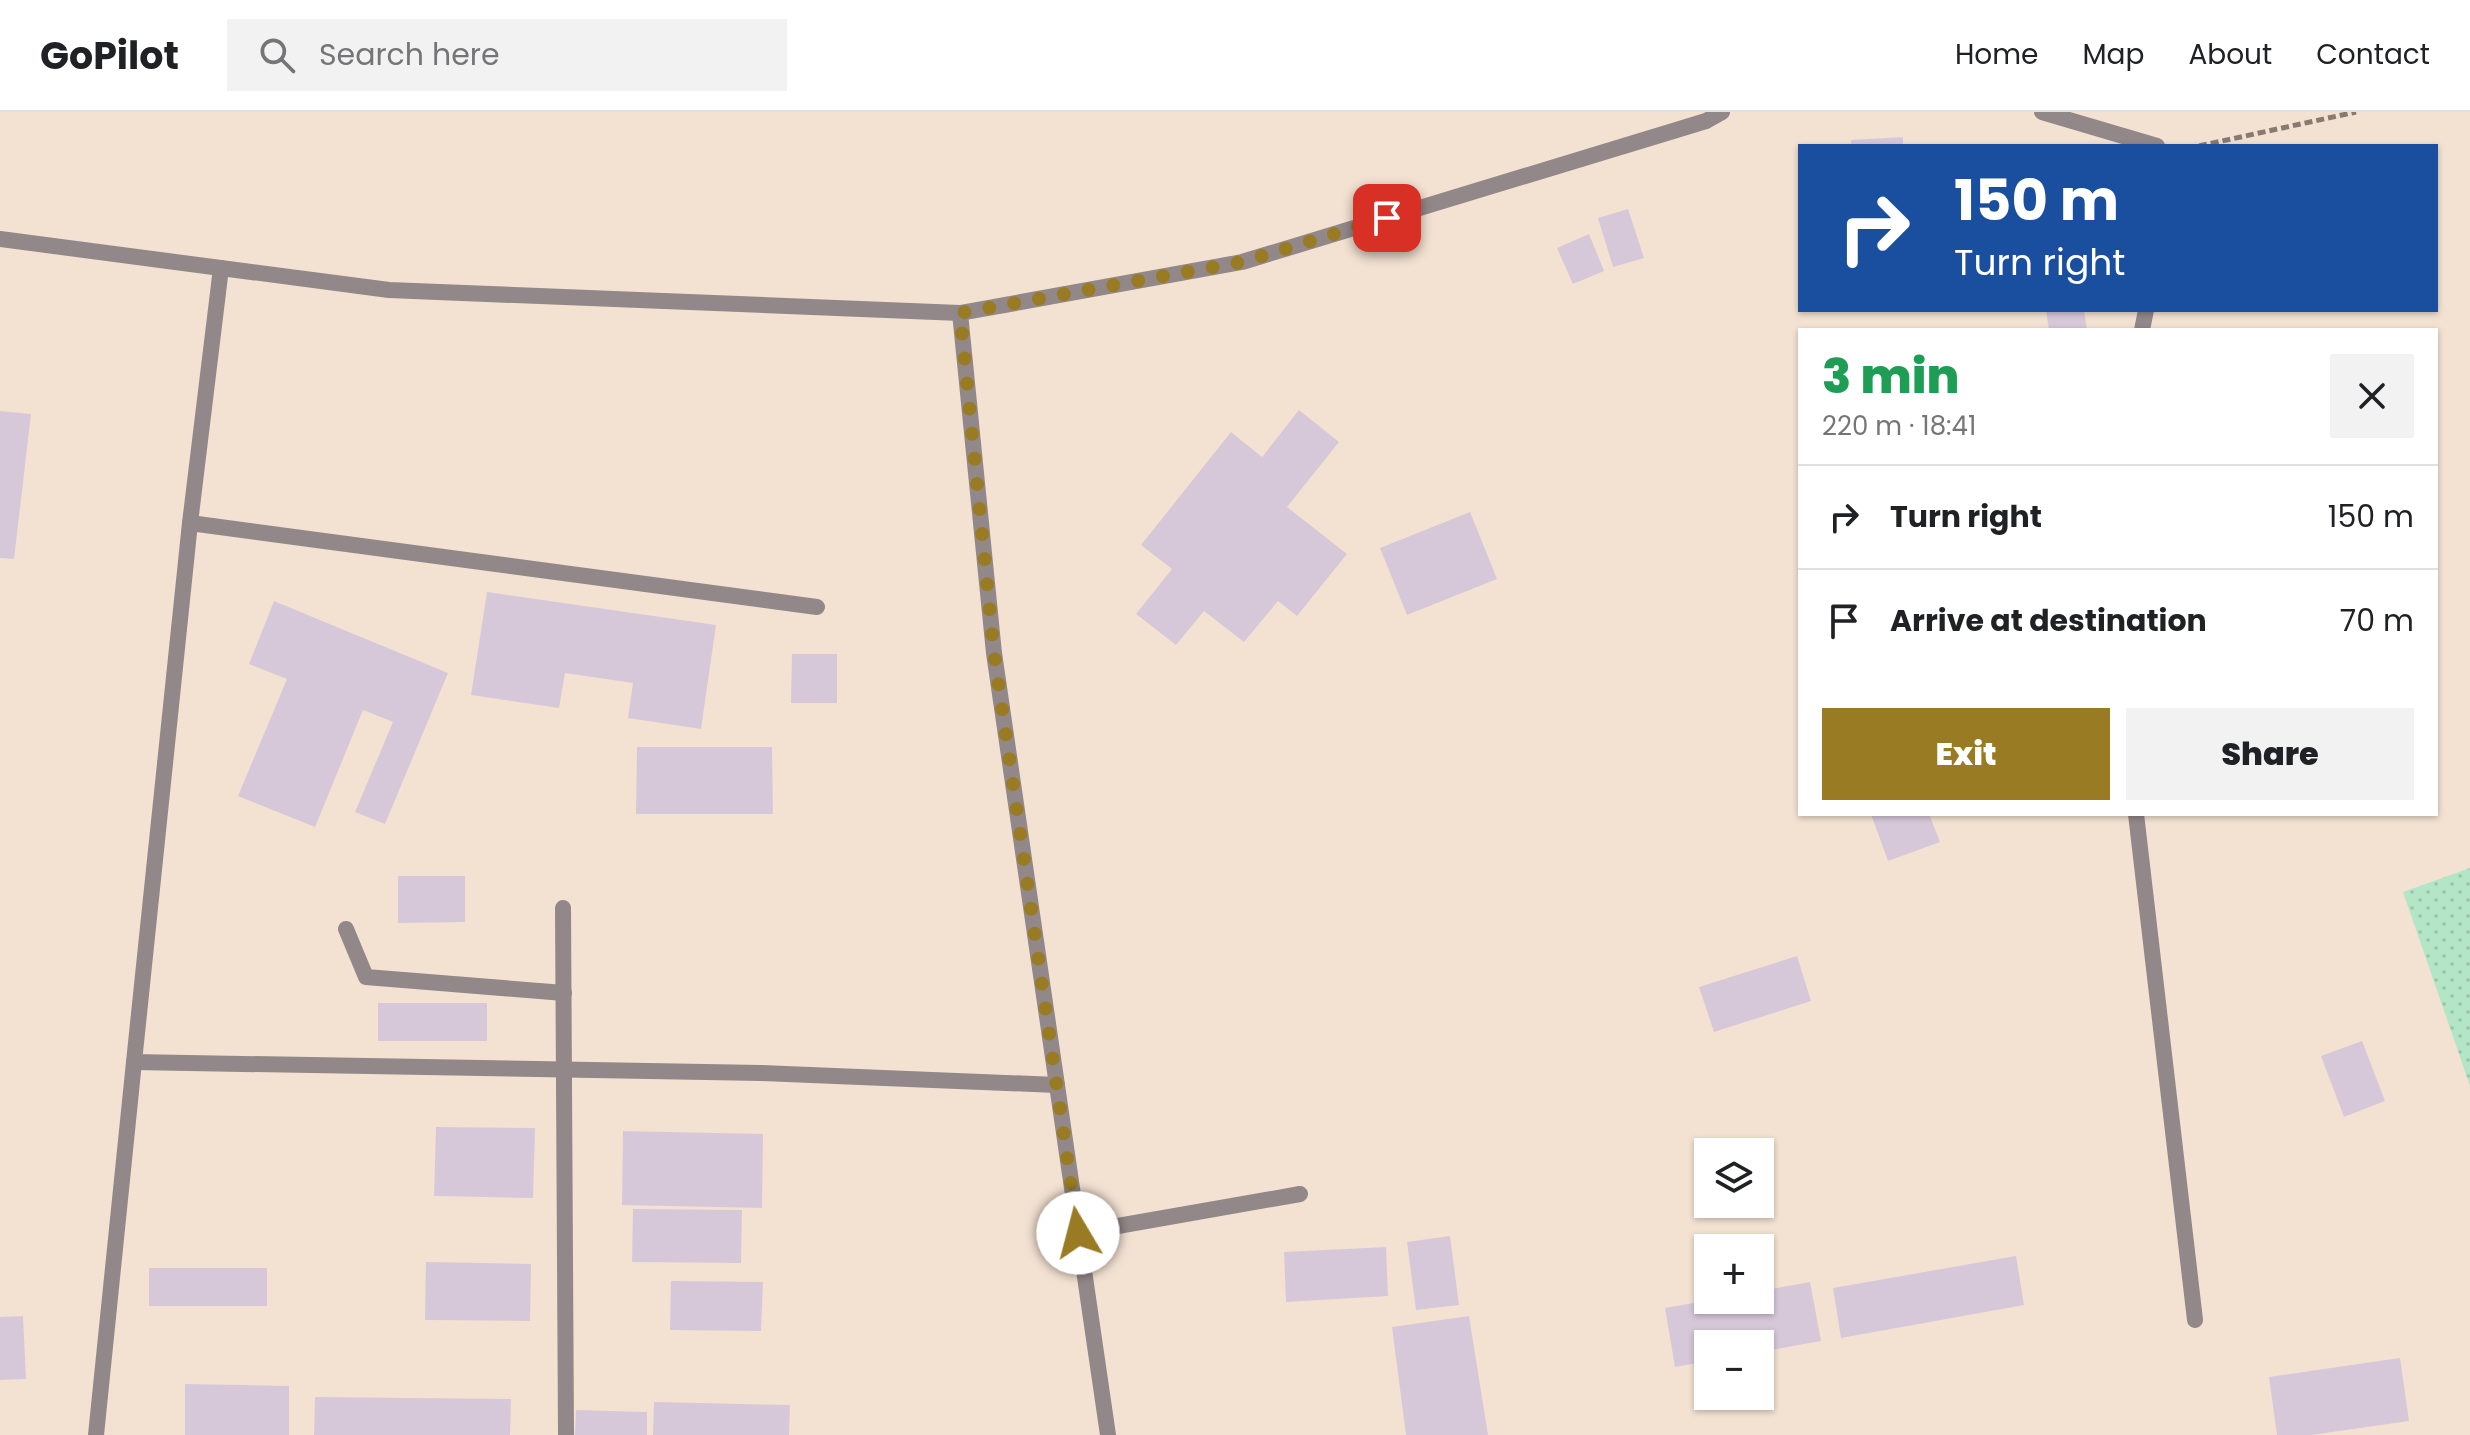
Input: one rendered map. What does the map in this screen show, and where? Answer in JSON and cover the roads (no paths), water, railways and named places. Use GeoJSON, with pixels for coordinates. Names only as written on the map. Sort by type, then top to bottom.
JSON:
{"type":"FeatureCollection","features":[{"type":"Feature","properties":{"kind":"street"},"geometry":{"type":"LineString","coordinates":[[0,239],[389,290],[960,313],[1242,262],[1706,121],[1722,112]]}},
{"type":"Feature","properties":{"kind":"street"},"geometry":{"type":"LineString","coordinates":[[2042,112],[2150,144]]}},
{"type":"Feature","properties":{"kind":"street"},"geometry":{"type":"LineString","coordinates":[[96,1435],[190,523],[221,268]]}},
{"type":"Feature","properties":{"kind":"street"},"geometry":{"type":"LineString","coordinates":[[960,313],[994,653],[1108,1435]]}},
{"type":"Feature","properties":{"kind":"street"},"geometry":{"type":"LineString","coordinates":[[190,523],[817,607]]}},
{"type":"Feature","properties":{"kind":"street"},"geometry":{"type":"LineString","coordinates":[[2136,816],[2195,1320]]}},
{"type":"Feature","properties":{"kind":"street"},"geometry":{"type":"LineString","coordinates":[[563,908],[566,1435]]}},
{"type":"Feature","properties":{"kind":"street"},"geometry":{"type":"LineString","coordinates":[[346,929],[366,977],[564,993]]}},
{"type":"Feature","properties":{"kind":"street"},"geometry":{"type":"LineString","coordinates":[[134,1062],[761,1073],[1057,1085]]}},
{"type":"Feature","properties":{"kind":"street"},"geometry":{"type":"LineString","coordinates":[[1078,1233],[1300,1194]]}}]}
